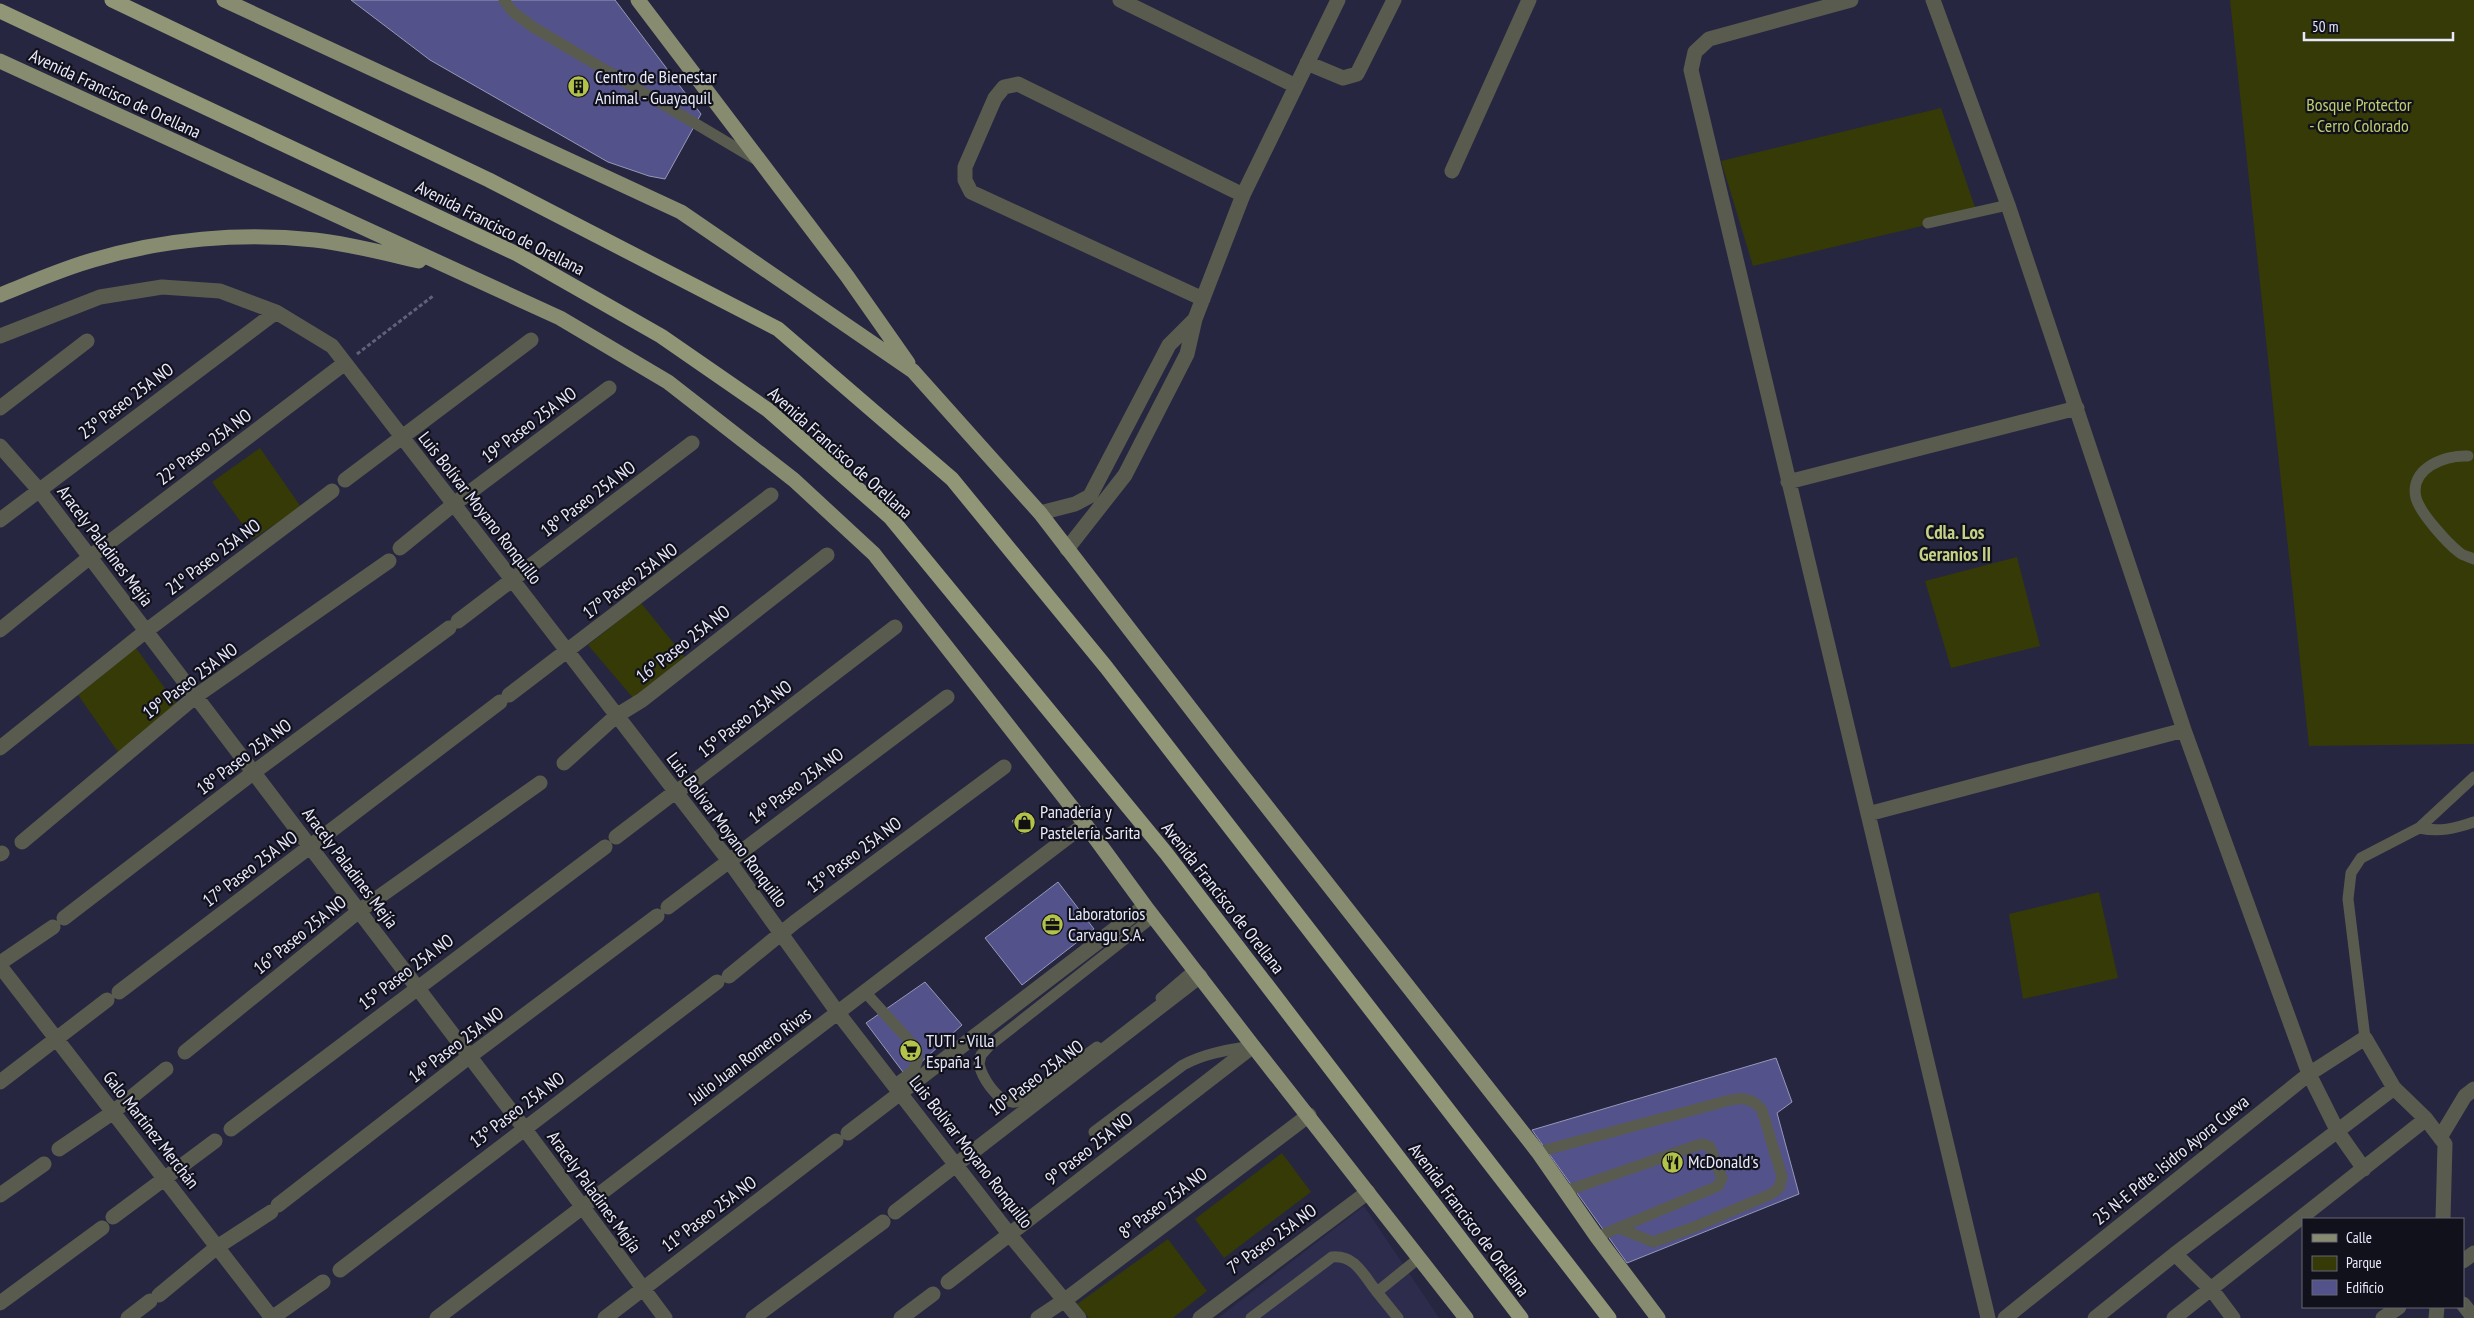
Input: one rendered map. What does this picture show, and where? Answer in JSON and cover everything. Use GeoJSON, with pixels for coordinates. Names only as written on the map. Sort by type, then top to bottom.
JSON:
{"type":"FeatureCollection","features":[{"type":"Feature","properties":{"kind":"highway","name":"Avenida Francisco de Orellana"},"geometry":{"type":"LineString","coordinates":[[112,0],[489,180],[778,329],[952,479],[1106,667],[1609,1318]]}},
{"type":"Feature","properties":{"kind":"highway","name":"Avenida Francisco de Orellana"},"geometry":{"type":"LineString","coordinates":[[0,11],[517,254],[661,336],[768,410],[890,517],[1166,853],[1521,1318]]}},
{"type":"Feature","properties":{"kind":"main road"},"geometry":{"type":"LineString","coordinates":[[224,0],[682,212],[913,371]]}},
{"type":"Feature","properties":{"kind":"main road"},"geometry":{"type":"LineString","coordinates":[[638,0],[847,276],[913,371],[1040,513],[1231,762],[1538,1152],[1597,1238],[1658,1318]]}},
{"type":"Feature","properties":{"kind":"main road","name":"Avenida Francisco de Orellana"},"geometry":{"type":"LineString","coordinates":[[0,61],[560,318],[668,382],[794,480],[874,554],[1085,824],[1253,1046],[1309,1115],[1466,1318]]}},
{"type":"Feature","properties":{"kind":"main road"},"geometry":{"type":"LineString","coordinates":[[0,295],[92,260],[154,245],[203,239],[260,238],[314,240],[363,248],[450,268]]}},
{"type":"Feature","properties":{"kind":"street"},"geometry":{"type":"LineString","coordinates":[[1120,0],[1296,86]]}},
{"type":"Feature","properties":{"kind":"street"},"geometry":{"type":"LineString","coordinates":[[1067,549],[1125,475],[1187,354],[1195,319],[1243,195],[1338,0]]}},
{"type":"Feature","properties":{"kind":"street"},"geometry":{"type":"LineString","coordinates":[[1307,63],[1343,78],[1357,74],[1394,0]]}},
{"type":"Feature","properties":{"kind":"street"},"geometry":{"type":"LineString","coordinates":[[1452,171],[1529,0]]}},
{"type":"Feature","properties":{"kind":"street"},"geometry":{"type":"LineString","coordinates":[[1850,0],[1709,39],[1695,52],[1691,70],[1988,1318]]}},
{"type":"Feature","properties":{"kind":"street"},"geometry":{"type":"LineString","coordinates":[[1934,0],[2008,205],[2184,730],[2309,1074],[2338,1132],[2364,1169]]}},
{"type":"Feature","properties":{"kind":"street"},"geometry":{"type":"LineString","coordinates":[[1203,299],[971,192],[965,180],[964,167],[995,98],[1004,87],[1018,84],[1243,195]]}},
{"type":"Feature","properties":{"kind":"street","name":"Luis Bolívar Moyano Ronquillo"},"geometry":{"type":"LineString","coordinates":[[0,336],[100,297],[162,288],[220,292],[276,312],[332,346],[729,861],[838,1012],[1010,1235],[1079,1318]]}},
{"type":"Feature","properties":{"kind":"street","name":"23º Paseo 25A NO"},"geometry":{"type":"LineString","coordinates":[[0,520],[276,312]]}},
{"type":"Feature","properties":{"kind":"street"},"geometry":{"type":"LineString","coordinates":[[1040,513],[1075,504],[1090,496],[1168,345],[1195,319]]}},
{"type":"Feature","properties":{"kind":"street"},"geometry":{"type":"LineString","coordinates":[[345,480],[531,340]]}},
{"type":"Feature","properties":{"kind":"street"},"geometry":{"type":"LineString","coordinates":[[0,408],[87,341]]}},
{"type":"Feature","properties":{"kind":"street","name":"22º Paseo 25A NO"},"geometry":{"type":"LineString","coordinates":[[0,630],[90,557],[345,363]]}},
{"type":"Feature","properties":{"kind":"street","name":"19º Paseo 25A NO"},"geometry":{"type":"LineString","coordinates":[[400,548],[454,504],[610,388]]}},
{"type":"Feature","properties":{"kind":"street"},"geometry":{"type":"LineString","coordinates":[[1788,482],[2077,408]]}},
{"type":"Feature","properties":{"kind":"street","name":"18º Paseo 25A NO"},"geometry":{"type":"LineString","coordinates":[[0,964],[59,922],[254,772],[692,443]]}},
{"type":"Feature","properties":{"kind":"street","name":"Aracely Paladines Mejía"},"geometry":{"type":"LineString","coordinates":[[0,446],[38,490],[254,772],[470,1056],[665,1318]]}},
{"type":"Feature","properties":{"kind":"street","name":"21º Paseo 25A NO"},"geometry":{"type":"LineString","coordinates":[[0,748],[146,631],[332,491]]}},
{"type":"Feature","properties":{"kind":"street","name":"17º Paseo 25A NO"},"geometry":{"type":"LineString","coordinates":[[0,1082],[771,495]]}},
{"type":"Feature","properties":{"kind":"street"},"geometry":{"type":"LineString","coordinates":[[1090,496],[1103,505]]}},
{"type":"Feature","properties":{"kind":"street","name":"16º Paseo 25A NO"},"geometry":{"type":"LineString","coordinates":[[564,763],[616,716],[642,700],[827,556]]}},
{"type":"Feature","properties":{"kind":"street","name":"19º Paseo 25A NO"},"geometry":{"type":"LineString","coordinates":[[22,842],[196,696],[389,561]]}},
{"type":"Feature","properties":{"kind":"street","name":"15º Paseo 25A NO"},"geometry":{"type":"LineString","coordinates":[[231,1129],[675,792],[697,779],[895,627]]}},
{"type":"Feature","properties":{"kind":"street","name":"14º Paseo 25A NO"},"geometry":{"type":"LineString","coordinates":[[128,1318],[217,1247],[275,1208],[470,1056],[948,697]]}},
{"type":"Feature","properties":{"kind":"street"},"geometry":{"type":"LineString","coordinates":[[1868,814],[2184,730]]}},
{"type":"Feature","properties":{"kind":"street","name":"13º Paseo 25A NO"},"geometry":{"type":"LineString","coordinates":[[340,1270],[524,1128],[1004,767]]}},
{"type":"Feature","properties":{"kind":"street","name":"16º Paseo 25A NO"},"geometry":{"type":"LineString","coordinates":[[185,1052],[359,911],[540,783]]}},
{"type":"Feature","properties":{"kind":"street","name":"Julio Juan Romero Rivas"},"geometry":{"type":"LineString","coordinates":[[437,1318],[1085,824]]}},
{"type":"Feature","properties":{"kind":"street","name":"11º Paseo 25A NO"},"geometry":{"type":"LineString","coordinates":[[604,1318],[842,1137],[898,1088],[1149,911]]}},
{"type":"Feature","properties":{"kind":"street","name":"Galo Martínez Merchán"},"geometry":{"type":"LineString","coordinates":[[0,964],[112,1113],[164,1177],[272,1318]]}},
{"type":"Feature","properties":{"kind":"street","name":"10º Paseo 25A NO"},"geometry":{"type":"LineString","coordinates":[[895,1212],[1198,973]]}},
{"type":"Feature","properties":{"kind":"street"},"geometry":{"type":"LineString","coordinates":[[2365,1038],[2394,1088],[2441,1136],[2447,1152],[2443,1218]]}},
{"type":"Feature","properties":{"kind":"street","name":"25 N-E Pdte. Isidro Ayora Cueva"},"geometry":{"type":"LineString","coordinates":[[2005,1318],[2309,1074],[2365,1038]]}},
{"type":"Feature","properties":{"kind":"street","name":"9º Paseo 25A NO"},"geometry":{"type":"LineString","coordinates":[[948,1282],[1253,1046]]}},
{"type":"Feature","properties":{"kind":"street"},"geometry":{"type":"LineString","coordinates":[[59,1149],[112,1113],[166,1069]]}},
{"type":"Feature","properties":{"kind":"street"},"geometry":{"type":"LineString","coordinates":[[2095,1318],[2175,1254],[2394,1088]]}},
{"type":"Feature","properties":{"kind":"street"},"geometry":{"type":"LineString","coordinates":[[2441,1136],[2465,1096],[2474,1089]]}},
{"type":"Feature","properties":{"kind":"street","name":"8º Paseo 25A NO"},"geometry":{"type":"LineString","coordinates":[[1038,1318],[1065,1300],[1309,1115]]}},
{"type":"Feature","properties":{"kind":"street"},"geometry":{"type":"LineString","coordinates":[[2302,1218],[2426,1119]]}},
{"type":"Feature","properties":{"kind":"street"},"geometry":{"type":"LineString","coordinates":[[113,1216],[215,1141]]}},
{"type":"Feature","properties":{"kind":"street"},"geometry":{"type":"LineString","coordinates":[[0,1195],[44,1164]]}},
{"type":"Feature","properties":{"kind":"street","name":"7º Paseo 25A NO"},"geometry":{"type":"LineString","coordinates":[[1200,1318],[1368,1192]]}},
{"type":"Feature","properties":{"kind":"street"},"geometry":{"type":"LineString","coordinates":[[2174,1318],[2302,1218]]}},
{"type":"Feature","properties":{"kind":"street"},"geometry":{"type":"LineString","coordinates":[[753,1318],[883,1222]]}},
{"type":"Feature","properties":{"kind":"street"},"geometry":{"type":"LineString","coordinates":[[0,1303],[102,1228]]}},
{"type":"Feature","properties":{"kind":"street"},"geometry":{"type":"LineString","coordinates":[[2175,1254],[2212,1290],[2233,1318]]}},
{"type":"Feature","properties":{"kind":"street"},"geometry":{"type":"LineString","coordinates":[[272,1318],[323,1282]]}},
{"type":"Feature","properties":{"kind":"street"},"geometry":{"type":"LineString","coordinates":[[901,1318],[933,1294]]}},
{"type":"Feature","properties":{"kind":"street"},"geometry":{"type":"LineString","coordinates":[[2464,1305],[2474,1318]]}},
{"type":"Feature","properties":{"kind":"street"},"geometry":{"type":"LineString","coordinates":[[2383,1318],[2398,1308]]}},
{"type":"Feature","properties":{"kind":"lane"},"geometry":{"type":"LineString","coordinates":[[504,0],[513,12],[533,27],[763,164]]}},
{"type":"Feature","properties":{"kind":"lane"},"geometry":{"type":"LineString","coordinates":[[1928,223],[2008,205]]}},
{"type":"Feature","properties":{"kind":"lane"},"geometry":{"type":"LineString","coordinates":[[2468,456],[2454,455],[2429,465],[2416,485],[2416,498],[2422,512],[2460,553],[2474,559]]}},
{"type":"Feature","properties":{"kind":"lane"},"geometry":{"type":"LineString","coordinates":[[2365,1038],[2348,899],[2351,873],[2361,858],[2419,828],[2474,777]]}},
{"type":"Feature","properties":{"kind":"lane"},"geometry":{"type":"LineString","coordinates":[[2419,828],[2436,831],[2454,830],[2474,822]]}},
{"type":"Feature","properties":{"kind":"lane"},"geometry":{"type":"LineString","coordinates":[[1149,911],[989,1046],[981,1055],[979,1064],[988,1083],[1004,1100],[1012,1102],[1028,1098],[1198,973]]}},
{"type":"Feature","properties":{"kind":"lane"},"geometry":{"type":"LineString","coordinates":[[864,992],[916,1048],[918,1056],[914,1069],[898,1088]]}},
{"type":"Feature","properties":{"kind":"lane"},"geometry":{"type":"LineString","coordinates":[[1094,1132],[1183,1065],[1196,1058],[1253,1046]]}},
{"type":"Feature","properties":{"kind":"lane"},"geometry":{"type":"LineString","coordinates":[[1538,1152],[1743,1097],[1755,1102],[1762,1110],[1782,1177],[1779,1188],[1771,1194],[1702,1224],[1653,1242],[1619,1228]]}},
{"type":"Feature","properties":{"kind":"lane"},"geometry":{"type":"LineString","coordinates":[[1566,1191],[1698,1145],[1704,1144],[1710,1147],[1722,1178],[1718,1186],[1597,1238]]}},
{"type":"Feature","properties":{"kind":"lane"},"geometry":{"type":"LineString","coordinates":[[1251,1318],[1332,1257],[1342,1256],[1351,1259],[1398,1318]]}},
{"type":"Feature","properties":{"kind":"lane"},"geometry":{"type":"LineString","coordinates":[[1377,1292],[1419,1258]]}},
{"type":"Feature","properties":{"kind":"path"},"geometry":{"type":"LineString","coordinates":[[345,363],[433,296]]}},
{"type":"Feature","properties":{"kind":"shaded area"},"geometry":{"type":"Polygon","coordinates":[[[1364,1206],[1439,1318],[1218,1318],[1364,1206]]]}},
{"type":"Feature","properties":{"kind":"green space","name":"Bosque Protector - Cerro Colorado"},"geometry":{"type":"Polygon","coordinates":[[[2230,0],[2474,0],[2474,744],[2309,746],[2230,0]]]}},
{"type":"Feature","properties":{"kind":"green space"},"geometry":{"type":"Polygon","coordinates":[[[1941,108],[1977,213],[1753,266],[1721,161],[1941,108]]]}},
{"type":"Feature","properties":{"kind":"green space"},"geometry":{"type":"Polygon","coordinates":[[[260,448],[301,507],[253,539],[212,482],[260,448]]]}},
{"type":"Feature","properties":{"kind":"green space"},"geometry":{"type":"Polygon","coordinates":[[[2017,557],[2040,646],[1951,668],[1925,581],[2017,557]]]}},
{"type":"Feature","properties":{"kind":"green space"},"geometry":{"type":"Polygon","coordinates":[[[641,603],[685,657],[633,698],[588,645],[641,603]]]}},
{"type":"Feature","properties":{"kind":"green space"},"geometry":{"type":"Polygon","coordinates":[[[136,648],[177,705],[118,752],[78,695],[136,648]]]}},
{"type":"Feature","properties":{"kind":"green space"},"geometry":{"type":"Polygon","coordinates":[[[2099,892],[2118,978],[2023,999],[2009,914],[2099,892]]]}},
{"type":"Feature","properties":{"kind":"green space"},"geometry":{"type":"Polygon","coordinates":[[[1282,1153],[1311,1192],[1224,1258],[1195,1219],[1282,1153]]]}},
{"type":"Feature","properties":{"kind":"green space"},"geometry":{"type":"Polygon","coordinates":[[[1168,1239],[1207,1291],[1173,1318],[1089,1318],[1077,1304],[1168,1239]]]}},
{"type":"Feature","properties":{"kind":"building","name":"Centro de Bienestar Animal - Guayaquil"},"geometry":{"type":"Polygon","coordinates":[[[351,0],[615,0],[701,114],[665,179],[649,176],[608,162],[430,60],[351,0]]]}},
{"type":"Feature","properties":{"kind":"building","name":"Panadería y Pastelería Sarita"},"geometry":{"type":"Polygon","coordinates":[[[1025,811],[1035,823],[1022,834],[1012,821],[1025,811]]]}},
{"type":"Feature","properties":{"kind":"building"},"geometry":{"type":"Polygon","coordinates":[[[1058,882],[1094,929],[1022,985],[985,938],[1058,882]]]}},
{"type":"Feature","properties":{"kind":"building","name":"TUTI - Villa España 1"},"geometry":{"type":"Polygon","coordinates":[[[925,982],[962,1025],[906,1076],[866,1023],[925,982]]]}},
{"type":"Feature","properties":{"kind":"building","name":"McDonald's"},"geometry":{"type":"Polygon","coordinates":[[[1776,1058],[1792,1102],[1777,1113],[1799,1194],[1627,1263],[1532,1130],[1776,1058]]]}},
{"type":"Feature","properties":{"kind":"place","name":"Centro de Bienestar Animal - Guayaquil"},"geometry":{"type":"Point","coordinates":[579,87]}},
{"type":"Feature","properties":{"kind":"place","name":"Panadería y Pastelería Sarita"},"geometry":{"type":"Point","coordinates":[1024,822]}},
{"type":"Feature","properties":{"kind":"place","name":"Laboratorios Carvagu S.A."},"geometry":{"type":"Point","coordinates":[1052,924]}},
{"type":"Feature","properties":{"kind":"place","name":"TUTI - Villa España 1"},"geometry":{"type":"Point","coordinates":[910,1051]}},
{"type":"Feature","properties":{"kind":"place","name":"McDonald's"},"geometry":{"type":"Point","coordinates":[1672,1162]}},
{"type":"Feature","properties":{"kind":"district","name":"Cdla. Los Geranios II"},"geometry":{"type":"Point","coordinates":[1955,543]}}]}
